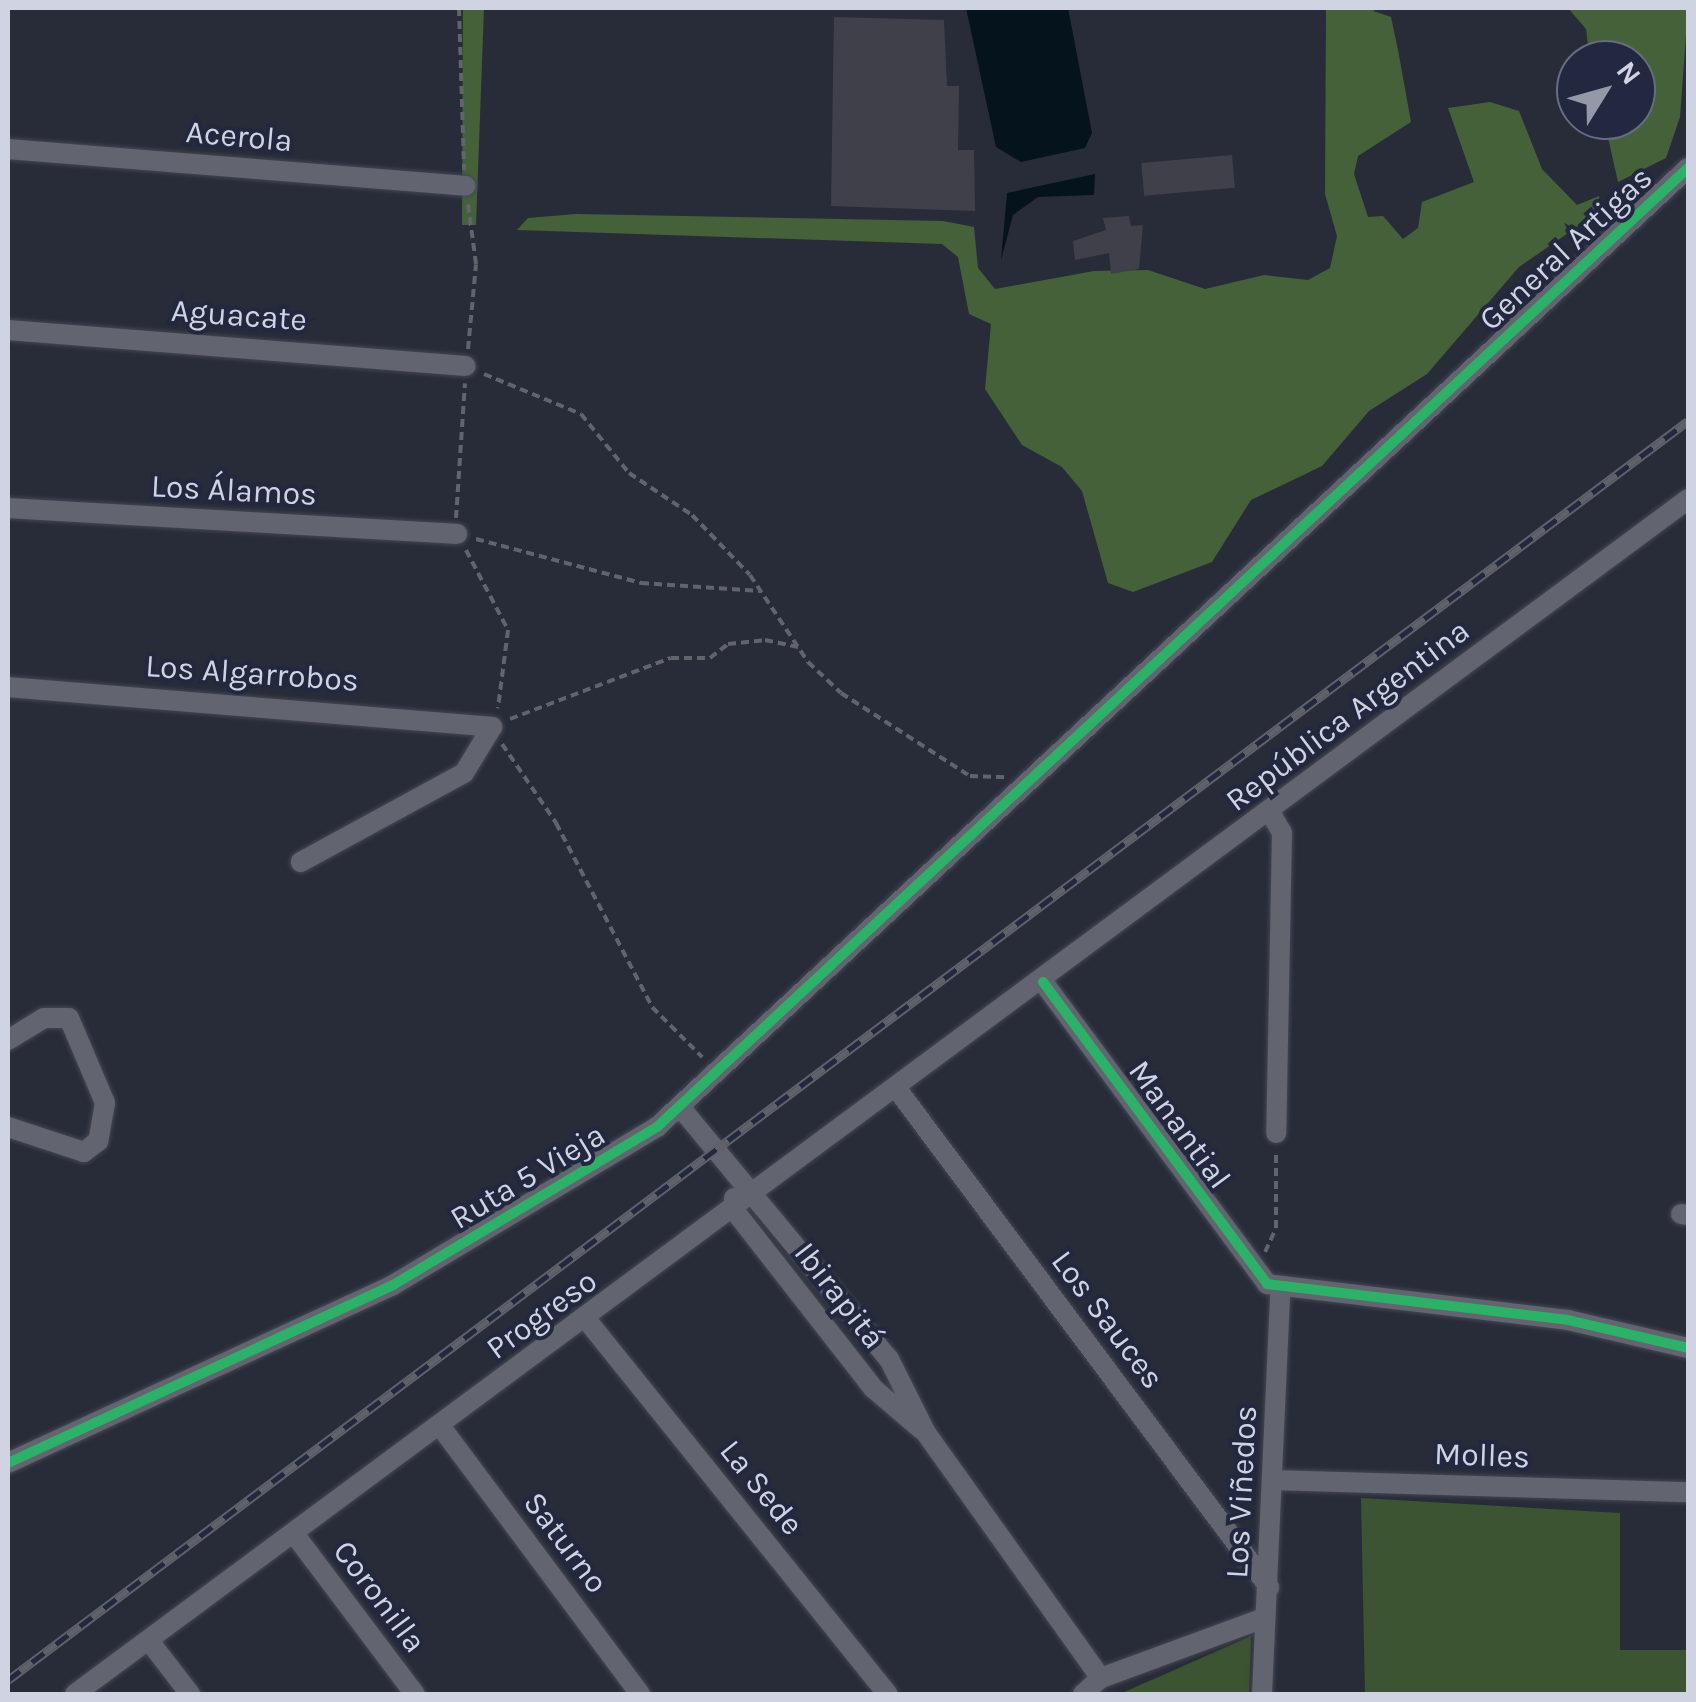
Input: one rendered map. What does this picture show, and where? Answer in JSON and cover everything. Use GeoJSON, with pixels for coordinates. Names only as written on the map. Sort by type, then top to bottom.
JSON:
{"type":"FeatureCollection","features":[{"type":"Feature","properties":{"kind":"street","name":"Acerola"},"geometry":{"type":"LineString","coordinates":[[8,149],[466,186]]}},
{"type":"Feature","properties":{"kind":"street","name":"General Artigas"},"geometry":{"type":"LineString","coordinates":[[1127,694],[1688,168]]}},
{"type":"Feature","properties":{"kind":"street","name":"Aguacate"},"geometry":{"type":"LineString","coordinates":[[8,330],[466,366]]}},
{"type":"Feature","properties":{"kind":"street","name":"República Argentina"},"geometry":{"type":"LineString","coordinates":[[1043,982],[1688,500]]}},
{"type":"Feature","properties":{"kind":"street","name":"Los Álamos"},"geometry":{"type":"LineString","coordinates":[[8,508],[457,534]]}},
{"type":"Feature","properties":{"kind":"street","name":"Los Algarrobos"},"geometry":{"type":"LineString","coordinates":[[8,687],[492,727]]}},
{"type":"Feature","properties":{"kind":"street","name":"Ruta 5 Vieja"},"geometry":{"type":"LineString","coordinates":[[8,1463],[393,1285],[681,1108],[1127,694]]}},
{"type":"Feature","properties":{"kind":"street"},"geometry":{"type":"LineString","coordinates":[[301,862],[464,773],[492,727]]}},
{"type":"Feature","properties":{"kind":"street"},"geometry":{"type":"LineString","coordinates":[[1270,812],[1282,833],[1276,1133]]}},
{"type":"Feature","properties":{"kind":"street","name":"Progreso"},"geometry":{"type":"LineString","coordinates":[[74,1694],[150,1642],[1043,982]]}},
{"type":"Feature","properties":{"kind":"street","name":"Manantial"},"geometry":{"type":"LineString","coordinates":[[1043,982],[1250,1264],[1280,1292]]}},
{"type":"Feature","properties":{"kind":"street"},"geometry":{"type":"LineString","coordinates":[[8,1040],[44,1018],[69,1018],[105,1103],[98,1141],[84,1152],[8,1127]]}},
{"type":"Feature","properties":{"kind":"street","name":"Los Sauces"},"geometry":{"type":"LineString","coordinates":[[897,1090],[1268,1587]]}},
{"type":"Feature","properties":{"kind":"street","name":"Ibirapitá"},"geometry":{"type":"LineString","coordinates":[[681,1108],[735,1179],[759,1192],[889,1358],[926,1433],[1102,1678]]}},
{"type":"Feature","properties":{"kind":"street"},"geometry":{"type":"LineString","coordinates":[[734,1210],[735,1179]]}},
{"type":"Feature","properties":{"kind":"street","name":"Ibirapitá"},"geometry":{"type":"LineString","coordinates":[[734,1210],[874,1390],[926,1433]]}},
{"type":"Feature","properties":{"kind":"street"},"geometry":{"type":"LineString","coordinates":[[1280,1292],[1568,1320],[1688,1348]]}},
{"type":"Feature","properties":{"kind":"street","name":"Los Viñedos"},"geometry":{"type":"LineString","coordinates":[[1262,1694],[1280,1292]]}},
{"type":"Feature","properties":{"kind":"street","name":"La Sede"},"geometry":{"type":"LineString","coordinates":[[586,1319],[888,1694]]}},
{"type":"Feature","properties":{"kind":"street","name":"Saturno"},"geometry":{"type":"LineString","coordinates":[[441,1426],[640,1694]]}},
{"type":"Feature","properties":{"kind":"street","name":"Molles"},"geometry":{"type":"LineString","coordinates":[[1273,1480],[1688,1492]]}},
{"type":"Feature","properties":{"kind":"street","name":"Coronilla"},"geometry":{"type":"LineString","coordinates":[[295,1534],[415,1694]]}},
{"type":"Feature","properties":{"kind":"street"},"geometry":{"type":"LineString","coordinates":[[1083,1694],[1102,1678],[1264,1618]]}},
{"type":"Feature","properties":{"kind":"street"},"geometry":{"type":"LineString","coordinates":[[150,1642],[190,1694]]}},
{"type":"Feature","properties":{"kind":"path"},"geometry":{"type":"LineString","coordinates":[[459,8],[466,186],[476,264],[457,534],[508,630],[509,680],[492,727]]}},
{"type":"Feature","properties":{"kind":"path"},"geometry":{"type":"LineString","coordinates":[[466,366],[582,414],[629,473],[692,515],[762,592],[798,647],[842,693],[970,776],[1050,767]]}},
{"type":"Feature","properties":{"kind":"path"},"geometry":{"type":"LineString","coordinates":[[457,534],[567,570],[762,592]]}},
{"type":"Feature","properties":{"kind":"path"},"geometry":{"type":"LineString","coordinates":[[492,727],[671,658],[710,658],[728,644],[765,640],[798,647]]}},
{"type":"Feature","properties":{"kind":"path"},"geometry":{"type":"LineString","coordinates":[[492,727],[556,823],[652,1007],[678,1040],[722,1071]]}},
{"type":"Feature","properties":{"kind":"path"},"geometry":{"type":"LineString","coordinates":[[1250,1264],[1272,1247],[1276,1228],[1276,1133]]}},
{"type":"Feature","properties":{"kind":"green space"},"geometry":{"type":"Polygon","coordinates":[[[463,8],[484,8],[476,225],[462,225],[463,8]]]}},
{"type":"Feature","properties":{"kind":"green space"},"geometry":{"type":"Polygon","coordinates":[[[1326,8],[1379,8],[1373,11],[1391,17],[1398,50],[1411,122],[1358,156],[1354,174],[1368,217],[1383,216],[1403,239],[1418,228],[1422,202],[1474,182],[1448,108],[1490,102],[1519,111],[1542,169],[1577,205],[1599,196],[1600,211],[1519,267],[1427,374],[1369,411],[1322,466],[1251,500],[1212,562],[1133,592],[1108,583],[1082,491],[1062,467],[1022,445],[985,389],[991,324],[969,314],[958,257],[942,244],[517,230],[528,218],[576,214],[943,221],[974,227],[978,268],[995,289],[1094,271],[1148,270],[1205,289],[1264,275],[1308,280],[1330,268],[1337,236],[1325,194],[1326,8]]]}},
{"type":"Feature","properties":{"kind":"green space"},"geometry":{"type":"Polygon","coordinates":[[[1568,8],[1688,8],[1680,117],[1666,158],[1618,182],[1609,140],[1656,140],[1656,40],[1587,40],[1586,29],[1568,8]]]}},
{"type":"Feature","properties":{"kind":"green space"},"geometry":{"type":"Polygon","coordinates":[[[1361,1498],[1620,1513],[1620,1650],[1688,1650],[1688,1694],[1365,1694],[1361,1498]]]}},
{"type":"Feature","properties":{"kind":"green space"},"geometry":{"type":"Polygon","coordinates":[[[1251,1636],[1249,1694],[1120,1694],[1251,1636]]]}},
{"type":"Feature","properties":{"kind":"water"},"geometry":{"type":"Polygon","coordinates":[[[966,8],[1068,8],[1092,133],[1085,148],[1021,162],[996,147],[966,8]]]}},
{"type":"Feature","properties":{"kind":"water"},"geometry":{"type":"Polygon","coordinates":[[[1095,174],[1094,195],[1038,197],[1013,215],[1001,260],[1007,193],[1095,174]]]}},
{"type":"Feature","properties":{"kind":"building"},"geometry":{"type":"Polygon","coordinates":[[[834,17],[944,20],[947,86],[959,86],[958,150],[974,150],[975,211],[831,206],[834,17]]]}},
{"type":"Feature","properties":{"kind":"building"},"geometry":{"type":"Polygon","coordinates":[[[1232,155],[1235,188],[1144,196],[1141,163],[1232,155]]]}},
{"type":"Feature","properties":{"kind":"building"},"geometry":{"type":"Polygon","coordinates":[[[1129,216],[1131,226],[1143,225],[1139,269],[1111,274],[1109,253],[1075,260],[1073,241],[1106,230],[1103,218],[1129,216]]]}},
{"type":"Feature","properties":{"kind":"railway"},"geometry":{"type":"LineString","coordinates":[[8,1680],[1688,421]]}},
{"type":"Feature","properties":{"kind":"cycle path"},"geometry":{"type":"LineString","coordinates":[[8,1463],[393,1285],[657,1127],[1688,168]]}},
{"type":"Feature","properties":{"kind":"cycle path"},"geometry":{"type":"LineString","coordinates":[[1043,982],[1267,1284],[1568,1320],[1688,1348]]}}]}
